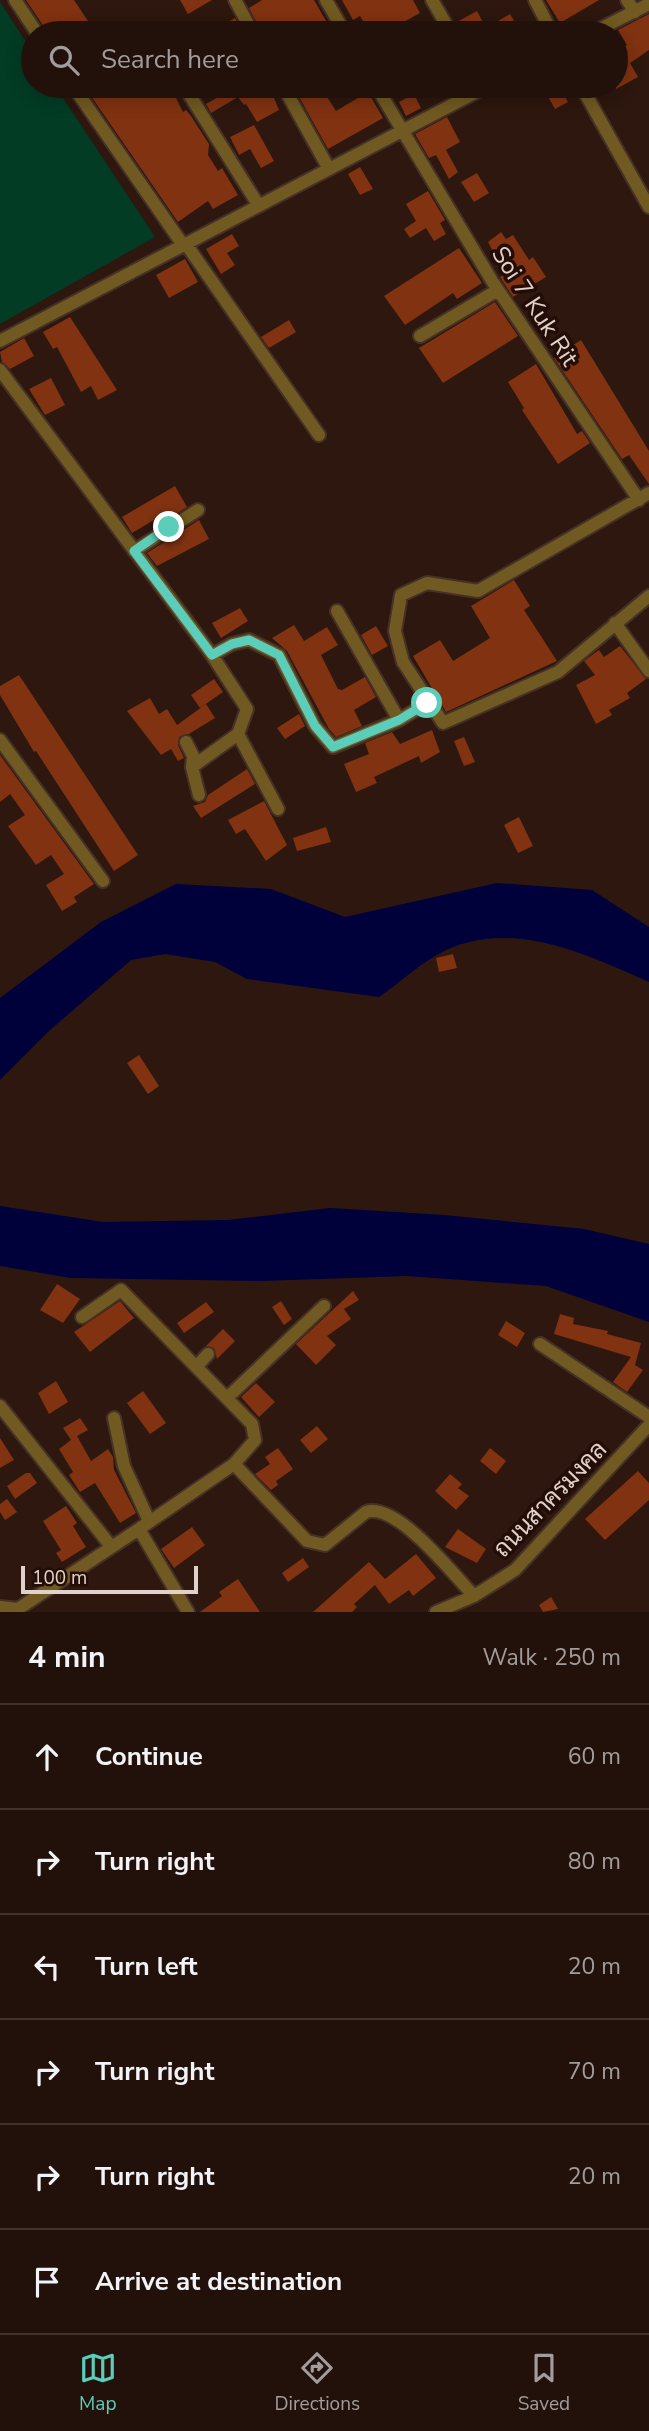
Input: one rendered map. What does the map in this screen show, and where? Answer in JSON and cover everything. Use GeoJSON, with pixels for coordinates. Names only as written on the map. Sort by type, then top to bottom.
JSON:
{"type":"FeatureCollection","features":[{"type":"Feature","properties":{"kind":"street"},"geometry":{"type":"LineString","coordinates":[[15,0],[29,21]]}},
{"type":"Feature","properties":{"kind":"street"},"geometry":{"type":"LineString","coordinates":[[235,0],[246,21]]}},
{"type":"Feature","properties":{"kind":"street"},"geometry":{"type":"LineString","coordinates":[[326,0],[338,21]]}},
{"type":"Feature","properties":{"kind":"street"},"geometry":{"type":"LineString","coordinates":[[432,0],[444,21]]}},
{"type":"Feature","properties":{"kind":"street"},"geometry":{"type":"LineString","coordinates":[[535,0],[546,21]]}},
{"type":"Feature","properties":{"kind":"street"},"geometry":{"type":"LineString","coordinates":[[626,0],[635,12]]}},
{"type":"Feature","properties":{"kind":"street"},"geometry":{"type":"LineString","coordinates":[[617,21],[649,4]]}},
{"type":"Feature","properties":{"kind":"street"},"geometry":{"type":"LineString","coordinates":[[81,98],[318,435]]}},
{"type":"Feature","properties":{"kind":"street"},"geometry":{"type":"LineString","coordinates":[[192,98],[259,206]]}},
{"type":"Feature","properties":{"kind":"street"},"geometry":{"type":"LineString","coordinates":[[290,98],[329,169]]}},
{"type":"Feature","properties":{"kind":"street","name":"Soi 7 Kuk Rit"},"geometry":{"type":"LineString","coordinates":[[384,98],[499,290],[644,496]]}},
{"type":"Feature","properties":{"kind":"street"},"geometry":{"type":"LineString","coordinates":[[0,341],[464,98]]}},
{"type":"Feature","properties":{"kind":"street"},"geometry":{"type":"LineString","coordinates":[[588,98],[649,206]]}},
{"type":"Feature","properties":{"kind":"street"},"geometry":{"type":"LineString","coordinates":[[420,336],[499,290]]}},
{"type":"Feature","properties":{"kind":"street"},"geometry":{"type":"LineString","coordinates":[[0,370],[212,655],[247,709],[238,734],[192,767]]}},
{"type":"Feature","properties":{"kind":"street"},"geometry":{"type":"LineString","coordinates":[[644,496],[478,591],[427,583],[401,595],[395,631],[403,662],[418,681],[427,703],[443,723],[558,672],[649,596]]}},
{"type":"Feature","properties":{"kind":"street"},"geometry":{"type":"LineString","coordinates":[[134,551],[198,510]]}},
{"type":"Feature","properties":{"kind":"street"},"geometry":{"type":"LineString","coordinates":[[337,611],[399,720]]}},
{"type":"Feature","properties":{"kind":"street"},"geometry":{"type":"LineString","coordinates":[[615,623],[649,671]]}},
{"type":"Feature","properties":{"kind":"street"},"geometry":{"type":"LineString","coordinates":[[212,655],[232,644],[249,640],[279,655],[315,726],[333,747],[399,720],[427,703]]}},
{"type":"Feature","properties":{"kind":"street"},"geometry":{"type":"LineString","coordinates":[[238,734],[278,809]]}},
{"type":"Feature","properties":{"kind":"street"},"geometry":{"type":"LineString","coordinates":[[0,740],[103,881]]}},
{"type":"Feature","properties":{"kind":"street"},"geometry":{"type":"LineString","coordinates":[[186,742],[193,756],[192,767],[199,795]]}},
{"type":"Feature","properties":{"kind":"street"},"geometry":{"type":"LineString","coordinates":[[0,1607],[18,1609],[234,1464],[255,1440],[252,1424],[228,1397],[121,1290],[82,1317]]}},
{"type":"Feature","properties":{"kind":"street"},"geometry":{"type":"LineString","coordinates":[[228,1397],[324,1306]]}},
{"type":"Feature","properties":{"kind":"street"},"geometry":{"type":"LineString","coordinates":[[540,1344],[649,1418]]}},
{"type":"Feature","properties":{"kind":"street"},"geometry":{"type":"LineString","coordinates":[[197,1366],[208,1354]]}},
{"type":"Feature","properties":{"kind":"street"},"geometry":{"type":"LineString","coordinates":[[0,1406],[110,1545]]}},
{"type":"Feature","properties":{"kind":"street"},"geometry":{"type":"LineString","coordinates":[[114,1418],[124,1466],[144,1525],[188,1612]]}},
{"type":"Feature","properties":{"kind":"street","name":"ถนนสาครมงคล"},"geometry":{"type":"LineString","coordinates":[[436,1612],[474,1595],[515,1570],[649,1425]]}},
{"type":"Feature","properties":{"kind":"street"},"geometry":{"type":"LineString","coordinates":[[234,1464],[307,1541],[325,1545],[366,1512],[374,1509],[386,1513],[414,1534],[474,1595]]}},
{"type":"Feature","properties":{"kind":"green space"},"geometry":{"type":"Polygon","coordinates":[[[0,2],[21,34],[21,98],[63,98],[155,237],[0,324],[0,2]]]}},
{"type":"Feature","properties":{"kind":"shaded area"},"geometry":{"type":"Polygon","coordinates":[[[497,883],[592,890],[649,927],[649,982],[571,950],[516,939],[489,939],[462,944],[428,960],[379,997],[247,979],[215,962],[165,954],[131,960],[49,1031],[0,1080],[0,998],[101,922],[176,884],[271,889],[345,917],[497,883]]]}},
{"type":"Feature","properties":{"kind":"shaded area"},"geometry":{"type":"Polygon","coordinates":[[[0,1206],[103,1222],[228,1220],[330,1208],[444,1215],[584,1229],[649,1244],[649,1322],[546,1286],[407,1276],[261,1281],[71,1278],[0,1266],[0,1206]]]}},
{"type":"Feature","properties":{"kind":"building"},"geometry":{"type":"Polygon","coordinates":[[[26,0],[74,0],[88,21],[40,21],[26,0]]]}},
{"type":"Feature","properties":{"kind":"building"},"geometry":{"type":"Polygon","coordinates":[[[180,0],[212,0],[188,14],[180,0]]]}},
{"type":"Feature","properties":{"kind":"building"},"geometry":{"type":"Polygon","coordinates":[[[262,0],[314,0],[326,21],[256,21],[249,8],[262,0]]]}},
{"type":"Feature","properties":{"kind":"building"},"geometry":{"type":"Polygon","coordinates":[[[342,0],[413,0],[420,13],[406,21],[363,21],[360,16],[353,20],[342,0]]]}},
{"type":"Feature","properties":{"kind":"building"},"geometry":{"type":"Polygon","coordinates":[[[546,0],[599,0],[563,21],[559,21],[546,0]]]}},
{"type":"Feature","properties":{"kind":"building"},"geometry":{"type":"Polygon","coordinates":[[[477,11],[482,21],[459,21],[477,11]]]}},
{"type":"Feature","properties":{"kind":"building"},"geometry":{"type":"Polygon","coordinates":[[[510,14],[514,21],[498,21],[510,14]]]}},
{"type":"Feature","properties":{"kind":"building"},"geometry":{"type":"Polygon","coordinates":[[[649,14],[649,50],[630,63],[638,77],[628,82],[628,25],[649,14]]]}},
{"type":"Feature","properties":{"kind":"building"},"geometry":{"type":"Polygon","coordinates":[[[92,98],[176,98],[183,112],[186,110],[191,116],[209,144],[208,155],[218,171],[222,168],[238,195],[213,209],[208,201],[178,222],[92,98]]]}},
{"type":"Feature","properties":{"kind":"building"},"geometry":{"type":"Polygon","coordinates":[[[216,98],[236,98],[211,113],[206,104],[216,98]]]}},
{"type":"Feature","properties":{"kind":"building"},"geometry":{"type":"Polygon","coordinates":[[[239,98],[274,98],[279,110],[257,122],[246,104],[239,98]]]}},
{"type":"Feature","properties":{"kind":"building"},"geometry":{"type":"Polygon","coordinates":[[[300,98],[328,98],[336,111],[358,98],[371,98],[383,118],[328,149],[300,98]]]}},
{"type":"Feature","properties":{"kind":"building"},"geometry":{"type":"Polygon","coordinates":[[[406,98],[416,98],[421,108],[406,116],[399,102],[406,98]]]}},
{"type":"Feature","properties":{"kind":"building"},"geometry":{"type":"Polygon","coordinates":[[[549,98],[566,98],[568,102],[555,109],[549,98]]]}},
{"type":"Feature","properties":{"kind":"building"},"geometry":{"type":"Polygon","coordinates":[[[447,117],[460,142],[446,150],[458,172],[449,179],[436,155],[429,158],[415,134],[447,117]]]}},
{"type":"Feature","properties":{"kind":"building"},"geometry":{"type":"Polygon","coordinates":[[[254,125],[274,161],[261,168],[250,149],[239,155],[230,137],[254,125]]]}},
{"type":"Feature","properties":{"kind":"building"},"geometry":{"type":"Polygon","coordinates":[[[360,167],[373,189],[360,195],[348,174],[360,167]]]}},
{"type":"Feature","properties":{"kind":"building"},"geometry":{"type":"Polygon","coordinates":[[[477,173],[489,193],[474,202],[461,182],[477,173]]]}},
{"type":"Feature","properties":{"kind":"building"},"geometry":{"type":"Polygon","coordinates":[[[428,191],[445,220],[440,223],[446,234],[434,241],[426,228],[410,238],[404,229],[416,221],[406,204],[428,191]]]}},
{"type":"Feature","properties":{"kind":"building"},"geometry":{"type":"Polygon","coordinates":[[[501,232],[506,239],[513,235],[529,260],[533,257],[546,277],[513,297],[500,277],[505,274],[488,242],[501,232]]]}},
{"type":"Feature","properties":{"kind":"building"},"geometry":{"type":"Polygon","coordinates":[[[232,234],[239,246],[227,253],[235,265],[221,274],[206,249],[232,234]]]}},
{"type":"Feature","properties":{"kind":"building"},"geometry":{"type":"Polygon","coordinates":[[[459,248],[482,283],[457,299],[453,293],[405,325],[384,296],[459,248]]]}},
{"type":"Feature","properties":{"kind":"building"},"geometry":{"type":"Polygon","coordinates":[[[185,259],[198,282],[169,298],[156,275],[185,259]]]}},
{"type":"Feature","properties":{"kind":"building"},"geometry":{"type":"Polygon","coordinates":[[[495,302],[518,336],[443,383],[419,348],[495,302]]]}},
{"type":"Feature","properties":{"kind":"building"},"geometry":{"type":"Polygon","coordinates":[[[70,317],[117,390],[98,400],[91,386],[81,392],[57,347],[53,349],[43,332],[70,317]]]}},
{"type":"Feature","properties":{"kind":"building"},"geometry":{"type":"Polygon","coordinates":[[[289,320],[296,332],[269,348],[261,337],[289,320]]]}},
{"type":"Feature","properties":{"kind":"building"},"geometry":{"type":"Polygon","coordinates":[[[24,338],[34,356],[10,369],[2,362],[0,352],[24,338]]]}},
{"type":"Feature","properties":{"kind":"building"},"geometry":{"type":"Polygon","coordinates":[[[581,340],[649,451],[649,484],[629,455],[622,459],[554,358],[581,340]]]}},
{"type":"Feature","properties":{"kind":"building"},"geometry":{"type":"Polygon","coordinates":[[[536,364],[577,434],[582,431],[590,443],[558,464],[522,410],[524,408],[508,382],[536,364]]]}},
{"type":"Feature","properties":{"kind":"building"},"geometry":{"type":"Polygon","coordinates":[[[51,378],[65,405],[45,415],[29,389],[51,378]]]}},
{"type":"Feature","properties":{"kind":"building"},"geometry":{"type":"Polygon","coordinates":[[[175,486],[187,507],[162,523],[159,517],[132,533],[122,517],[175,486]]]}},
{"type":"Feature","properties":{"kind":"building"},"geometry":{"type":"Polygon","coordinates":[[[199,520],[209,539],[157,566],[147,553],[199,520]]]}},
{"type":"Feature","properties":{"kind":"building"},"geometry":{"type":"Polygon","coordinates":[[[514,580],[530,606],[524,610],[557,661],[446,712],[413,656],[440,640],[453,661],[490,638],[471,606],[514,580]]]}},
{"type":"Feature","properties":{"kind":"building"},"geometry":{"type":"Polygon","coordinates":[[[240,608],[248,621],[221,638],[212,623],[240,608]]]}},
{"type":"Feature","properties":{"kind":"building"},"geometry":{"type":"Polygon","coordinates":[[[294,625],[304,641],[327,627],[338,645],[321,655],[338,689],[342,690],[365,677],[376,697],[354,710],[362,726],[336,737],[329,729],[287,651],[272,638],[294,625]]]}},
{"type":"Feature","properties":{"kind":"building"},"geometry":{"type":"Polygon","coordinates":[[[376,626],[388,646],[372,655],[361,635],[376,626]]]}},
{"type":"Feature","properties":{"kind":"building"},"geometry":{"type":"Polygon","coordinates":[[[620,646],[646,679],[627,693],[630,698],[609,710],[612,715],[596,724],[576,685],[595,675],[584,661],[599,650],[604,657],[620,646]]]}},
{"type":"Feature","properties":{"kind":"building"},"geometry":{"type":"Polygon","coordinates":[[[19,675],[138,855],[114,871],[36,751],[34,752],[0,695],[0,686],[19,675]]]}},
{"type":"Feature","properties":{"kind":"building"},"geometry":{"type":"Polygon","coordinates":[[[214,679],[223,692],[200,708],[191,695],[214,679]]]}},
{"type":"Feature","properties":{"kind":"building"},"geometry":{"type":"Polygon","coordinates":[[[150,698],[159,714],[167,709],[177,725],[206,704],[215,718],[179,737],[178,745],[184,758],[178,761],[171,749],[161,755],[127,711],[150,698]]]}},
{"type":"Feature","properties":{"kind":"building"},"geometry":{"type":"Polygon","coordinates":[[[299,714],[305,726],[285,739],[277,728],[299,714]]]}},
{"type":"Feature","properties":{"kind":"building"},"geometry":{"type":"Polygon","coordinates":[[[432,730],[440,752],[421,763],[419,756],[374,777],[377,783],[356,792],[344,764],[369,754],[365,743],[392,732],[400,744],[432,730]]]}},
{"type":"Feature","properties":{"kind":"building"},"geometry":{"type":"Polygon","coordinates":[[[464,737],[475,762],[464,766],[454,741],[464,737]]]}},
{"type":"Feature","properties":{"kind":"building"},"geometry":{"type":"Polygon","coordinates":[[[0,755],[94,884],[74,897],[77,902],[62,911],[46,885],[64,874],[51,855],[36,865],[8,826],[25,815],[10,794],[0,802],[0,755]]]}},
{"type":"Feature","properties":{"kind":"building"},"geometry":{"type":"Polygon","coordinates":[[[247,769],[255,784],[201,818],[193,806],[205,802],[208,795],[247,769]]]}},
{"type":"Feature","properties":{"kind":"building"},"geometry":{"type":"Polygon","coordinates":[[[264,801],[287,845],[266,861],[245,829],[236,834],[228,820],[264,801]]]}},
{"type":"Feature","properties":{"kind":"building"},"geometry":{"type":"Polygon","coordinates":[[[519,817],[533,846],[518,853],[504,825],[519,817]]]}},
{"type":"Feature","properties":{"kind":"building"},"geometry":{"type":"Polygon","coordinates":[[[326,827],[331,842],[297,851],[293,838],[326,827]]]}},
{"type":"Feature","properties":{"kind":"building"},"geometry":{"type":"Polygon","coordinates":[[[453,954],[457,968],[439,972],[436,958],[453,954]]]}},
{"type":"Feature","properties":{"kind":"building"},"geometry":{"type":"Polygon","coordinates":[[[139,1055],[159,1086],[148,1094],[127,1063],[139,1055]]]}},
{"type":"Feature","properties":{"kind":"building"},"geometry":{"type":"Polygon","coordinates":[[[57,1284],[80,1299],[63,1323],[40,1310],[57,1284]]]}},
{"type":"Feature","properties":{"kind":"building"},"geometry":{"type":"Polygon","coordinates":[[[353,1291],[359,1300],[344,1309],[351,1319],[327,1336],[336,1345],[316,1365],[296,1344],[353,1291]]]}},
{"type":"Feature","properties":{"kind":"building"},"geometry":{"type":"Polygon","coordinates":[[[120,1301],[134,1318],[90,1352],[74,1332],[120,1301]]]}},
{"type":"Feature","properties":{"kind":"building"},"geometry":{"type":"Polygon","coordinates":[[[281,1301],[292,1319],[284,1325],[272,1307],[281,1301]]]}},
{"type":"Feature","properties":{"kind":"building"},"geometry":{"type":"Polygon","coordinates":[[[206,1302],[214,1312],[184,1333],[177,1323],[206,1302]]]}},
{"type":"Feature","properties":{"kind":"building"},"geometry":{"type":"Polygon","coordinates":[[[560,1314],[574,1318],[573,1324],[608,1331],[607,1334],[641,1343],[635,1365],[643,1370],[627,1392],[613,1382],[631,1357],[554,1334],[560,1314]]]}},
{"type":"Feature","properties":{"kind":"building"},"geometry":{"type":"Polygon","coordinates":[[[506,1321],[525,1333],[517,1347],[498,1335],[506,1321]]]}},
{"type":"Feature","properties":{"kind":"building"},"geometry":{"type":"Polygon","coordinates":[[[223,1329],[235,1341],[217,1359],[214,1348],[206,1346],[223,1329]]]}},
{"type":"Feature","properties":{"kind":"building"},"geometry":{"type":"Polygon","coordinates":[[[56,1381],[68,1402],[49,1414],[38,1393],[56,1381]]]}},
{"type":"Feature","properties":{"kind":"building"},"geometry":{"type":"Polygon","coordinates":[[[256,1383],[275,1402],[259,1417],[241,1397],[256,1383]]]}},
{"type":"Feature","properties":{"kind":"building"},"geometry":{"type":"Polygon","coordinates":[[[143,1391],[166,1423],[150,1434],[127,1403],[143,1391]]]}},
{"type":"Feature","properties":{"kind":"building"},"geometry":{"type":"Polygon","coordinates":[[[80,1418],[88,1430],[77,1436],[91,1461],[108,1449],[113,1457],[114,1470],[136,1513],[120,1523],[95,1483],[80,1492],[69,1475],[73,1472],[59,1449],[71,1440],[63,1428],[80,1418]]]}},
{"type":"Feature","properties":{"kind":"building"},"geometry":{"type":"Polygon","coordinates":[[[317,1426],[328,1439],[311,1453],[300,1440],[317,1426]]]}},
{"type":"Feature","properties":{"kind":"building"},"geometry":{"type":"Polygon","coordinates":[[[0,1438],[14,1460],[0,1468],[0,1438]]]}},
{"type":"Feature","properties":{"kind":"building"},"geometry":{"type":"Polygon","coordinates":[[[278,1448],[293,1469],[276,1481],[278,1485],[271,1490],[255,1474],[270,1464],[265,1457],[278,1448]]]}},
{"type":"Feature","properties":{"kind":"building"},"geometry":{"type":"Polygon","coordinates":[[[490,1448],[506,1461],[496,1474],[480,1461],[490,1448]]]}},
{"type":"Feature","properties":{"kind":"building"},"geometry":{"type":"Polygon","coordinates":[[[638,1471],[649,1483],[649,1500],[605,1540],[585,1519],[638,1471]]]}},
{"type":"Feature","properties":{"kind":"building"},"geometry":{"type":"Polygon","coordinates":[[[30,1473],[37,1483],[15,1499],[7,1486],[30,1473]]]}},
{"type":"Feature","properties":{"kind":"building"},"geometry":{"type":"Polygon","coordinates":[[[450,1474],[462,1484],[458,1488],[469,1496],[456,1510],[435,1491],[450,1474]]]}},
{"type":"Feature","properties":{"kind":"building"},"geometry":{"type":"Polygon","coordinates":[[[7,1499],[17,1512],[5,1520],[0,1512],[0,1504],[7,1499]]]}},
{"type":"Feature","properties":{"kind":"building"},"geometry":{"type":"Polygon","coordinates":[[[66,1506],[77,1523],[73,1526],[86,1547],[62,1562],[56,1553],[61,1550],[43,1521],[66,1506]]]}},
{"type":"Feature","properties":{"kind":"building"},"geometry":{"type":"Polygon","coordinates":[[[192,1527],[205,1545],[174,1568],[161,1549],[192,1527]]]}},
{"type":"Feature","properties":{"kind":"building"},"geometry":{"type":"Polygon","coordinates":[[[458,1529],[486,1549],[477,1563],[445,1547],[458,1529]]]}},
{"type":"Feature","properties":{"kind":"building"},"geometry":{"type":"Polygon","coordinates":[[[416,1554],[436,1578],[413,1596],[409,1590],[389,1604],[375,1585],[354,1604],[357,1607],[352,1612],[313,1612],[369,1562],[385,1579],[416,1554]]]}},
{"type":"Feature","properties":{"kind":"building"},"geometry":{"type":"Polygon","coordinates":[[[303,1558],[309,1567],[288,1582],[282,1573],[303,1558]]]}},
{"type":"Feature","properties":{"kind":"building"},"geometry":{"type":"Polygon","coordinates":[[[238,1579],[260,1612],[200,1612],[222,1596],[219,1592],[238,1579]]]}},
{"type":"Feature","properties":{"kind":"building"},"geometry":{"type":"Polygon","coordinates":[[[551,1597],[558,1609],[543,1612],[539,1605],[551,1597]]]}},
{"type":"Feature","properties":{"kind":"route"},"geometry":{"type":"LineString","coordinates":[[169,527],[134,551],[212,655],[232,644],[249,640],[279,655],[315,726],[333,747],[399,720],[427,703]]}}]}
